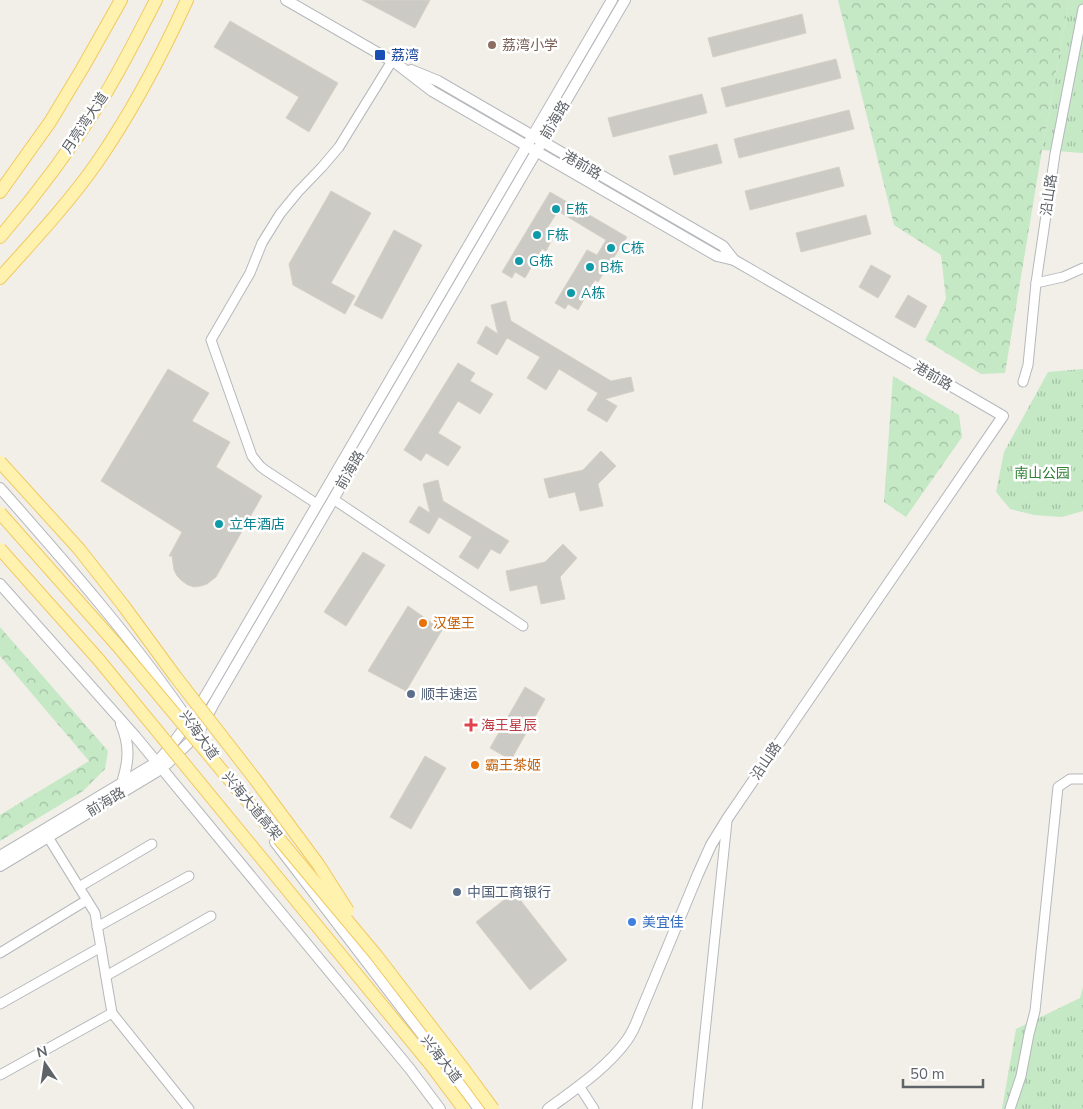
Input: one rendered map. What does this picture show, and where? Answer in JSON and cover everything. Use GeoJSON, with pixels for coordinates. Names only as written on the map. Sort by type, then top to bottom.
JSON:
{"type":"FeatureCollection","features":[{"type":"Feature","properties":{"kind":"main road"},"geometry":{"type":"LineString","coordinates":[[0,192],[50,122],[122,0]]}},
{"type":"Feature","properties":{"kind":"main road","name":"月亮湾大道"},"geometry":{"type":"LineString","coordinates":[[0,236],[26,206],[68,150],[103,98],[156,0]]}},
{"type":"Feature","properties":{"kind":"main road"},"geometry":{"type":"LineString","coordinates":[[0,278],[65,204],[101,156],[138,98],[187,0]]}},
{"type":"Feature","properties":{"kind":"main road"},"geometry":{"type":"LineString","coordinates":[[0,462],[80,549],[129,612],[175,676],[318,864],[376,955]]}},
{"type":"Feature","properties":{"kind":"main road","name":"兴海大道高架"},"geometry":{"type":"LineString","coordinates":[[0,513],[117,645],[376,955],[493,1109]]}},
{"type":"Feature","properties":{"kind":"main road","name":"兴海大道高架"},"geometry":{"type":"LineString","coordinates":[[0,549],[99,660],[431,1065],[464,1109]]}},
{"type":"Feature","properties":{"kind":"street","name":"港前路"},"geometry":{"type":"LineString","coordinates":[[286,0],[395,63],[432,91],[536,152],[717,256],[734,260],[1003,416]]}},
{"type":"Feature","properties":{"kind":"street","name":"前海路"},"geometry":{"type":"LineString","coordinates":[[0,856],[122,783],[159,765],[164,754],[206,695],[612,0]]}},
{"type":"Feature","properties":{"kind":"street","name":"前海路"},"geometry":{"type":"LineString","coordinates":[[0,866],[159,765],[198,734],[213,705],[625,0]]}},
{"type":"Feature","properties":{"kind":"street","name":"沿山路"},"geometry":{"type":"LineString","coordinates":[[1022,382],[1028,365],[1036,283],[1055,154],[1083,9]]}},
{"type":"Feature","properties":{"kind":"street","name":"港前路"},"geometry":{"type":"LineString","coordinates":[[395,63],[438,81],[723,246],[734,260]]}},
{"type":"Feature","properties":{"kind":"street"},"geometry":{"type":"LineString","coordinates":[[317,504],[265,470],[252,456],[211,340],[250,273],[262,243],[280,214],[339,147],[395,63]]}},
{"type":"Feature","properties":{"kind":"street"},"geometry":{"type":"LineString","coordinates":[[1036,283],[1063,277],[1083,268]]}},
{"type":"Feature","properties":{"kind":"street","name":"沿山路"},"geometry":{"type":"LineString","coordinates":[[548,1109],[613,1057],[628,1039],[698,874],[711,845],[727,818],[1003,416]]}},
{"type":"Feature","properties":{"kind":"street","name":"兴海大道"},"geometry":{"type":"LineString","coordinates":[[0,488],[98,600],[149,666],[280,850],[479,1109]]}},
{"type":"Feature","properties":{"kind":"street"},"geometry":{"type":"LineString","coordinates":[[333,499],[524,626]]}},
{"type":"Feature","properties":{"kind":"street"},"geometry":{"type":"LineString","coordinates":[[0,584],[118,716],[410,1069],[440,1109]]}},
{"type":"Feature","properties":{"kind":"street"},"geometry":{"type":"LineString","coordinates":[[118,716],[128,752],[122,783]]}},
{"type":"Feature","properties":{"kind":"street"},"geometry":{"type":"LineString","coordinates":[[1010,1109],[1021,1076],[1029,1034],[1036,1011],[1058,787],[1070,779],[1083,780]]}},
{"type":"Feature","properties":{"kind":"street"},"geometry":{"type":"LineString","coordinates":[[697,1109],[727,818]]}},
{"type":"Feature","properties":{"kind":"street"},"geometry":{"type":"LineString","coordinates":[[48,837],[95,913],[112,1014],[189,1109]]}},
{"type":"Feature","properties":{"kind":"street"},"geometry":{"type":"LineString","coordinates":[[78,887],[152,844]]}},
{"type":"Feature","properties":{"kind":"street"},"geometry":{"type":"LineString","coordinates":[[97,927],[188,876]]}},
{"type":"Feature","properties":{"kind":"street"},"geometry":{"type":"LineString","coordinates":[[0,953],[86,900]]}},
{"type":"Feature","properties":{"kind":"street"},"geometry":{"type":"LineString","coordinates":[[106,976],[211,916]]}},
{"type":"Feature","properties":{"kind":"street"},"geometry":{"type":"LineString","coordinates":[[0,1004],[100,946]]}},
{"type":"Feature","properties":{"kind":"street"},"geometry":{"type":"LineString","coordinates":[[0,1075],[112,1014]]}},
{"type":"Feature","properties":{"kind":"street"},"geometry":{"type":"LineString","coordinates":[[579,1086],[594,1109]]}},
{"type":"Feature","properties":{"kind":"green space"},"geometry":{"type":"Polygon","coordinates":[[[838,0],[1069,0],[1005,373],[981,374],[925,340],[946,299],[941,255],[894,225],[838,0]]]}},
{"type":"Feature","properties":{"kind":"green space"},"geometry":{"type":"Polygon","coordinates":[[[1069,0],[1083,0],[1083,153],[1042,150],[1069,0]]]}},
{"type":"Feature","properties":{"kind":"green space","name":"南山公园"},"geometry":{"type":"Polygon","coordinates":[[[1083,369],[1083,511],[1062,517],[1034,515],[1010,509],[996,492],[1004,452],[1048,372],[1083,369]]]}},
{"type":"Feature","properties":{"kind":"green space"},"geometry":{"type":"Polygon","coordinates":[[[893,376],[959,415],[962,437],[906,517],[884,502],[893,376]]]}},
{"type":"Feature","properties":{"kind":"green space"},"geometry":{"type":"Polygon","coordinates":[[[0,627],[108,751],[105,769],[83,791],[0,841],[0,815],[89,761],[0,656],[0,627]]]}},
{"type":"Feature","properties":{"kind":"green space"},"geometry":{"type":"Polygon","coordinates":[[[1083,987],[1083,1109],[1002,1109],[1016,1029],[1080,998],[1083,987]]]}},
{"type":"Feature","properties":{"kind":"building"},"geometry":{"type":"Polygon","coordinates":[[[362,0],[430,0],[415,28],[362,0]]]}},
{"type":"Feature","properties":{"kind":"building"},"geometry":{"type":"Polygon","coordinates":[[[802,14],[806,33],[713,57],[708,38],[802,14]]]}},
{"type":"Feature","properties":{"kind":"building"},"geometry":{"type":"Polygon","coordinates":[[[230,21],[338,83],[309,132],[286,118],[299,97],[214,47],[230,21]]]}},
{"type":"Feature","properties":{"kind":"building"},"geometry":{"type":"Polygon","coordinates":[[[836,59],[841,78],[726,107],[721,88],[836,59]]]}},
{"type":"Feature","properties":{"kind":"building"},"geometry":{"type":"Polygon","coordinates":[[[702,94],[707,113],[613,137],[608,118],[702,94]]]}},
{"type":"Feature","properties":{"kind":"building"},"geometry":{"type":"Polygon","coordinates":[[[849,110],[854,129],[739,158],[734,139],[849,110]]]}},
{"type":"Feature","properties":{"kind":"building"},"geometry":{"type":"Polygon","coordinates":[[[717,144],[722,163],[674,175],[669,156],[717,144]]]}},
{"type":"Feature","properties":{"kind":"building"},"geometry":{"type":"Polygon","coordinates":[[[839,167],[844,186],[750,210],[745,191],[839,167]]]}},
{"type":"Feature","properties":{"kind":"building"},"geometry":{"type":"Polygon","coordinates":[[[331,191],[371,213],[331,283],[355,296],[345,314],[293,285],[289,264],[331,191]]]}},
{"type":"Feature","properties":{"kind":"building"},"geometry":{"type":"Polygon","coordinates":[[[550,192],[627,237],[598,282],[595,280],[578,310],[568,304],[565,309],[555,303],[587,250],[597,255],[606,240],[558,211],[546,230],[552,233],[549,238],[552,240],[546,251],[542,249],[525,278],[515,272],[512,278],[502,272],[550,192]]]}},
{"type":"Feature","properties":{"kind":"building"},"geometry":{"type":"Polygon","coordinates":[[[866,215],[871,234],[801,252],[796,233],[866,215]]]}},
{"type":"Feature","properties":{"kind":"building"},"geometry":{"type":"Polygon","coordinates":[[[394,230],[422,245],[382,319],[354,305],[394,230]]]}},
{"type":"Feature","properties":{"kind":"building"},"geometry":{"type":"Polygon","coordinates":[[[871,265],[891,276],[878,298],[859,287],[871,265]]]}},
{"type":"Feature","properties":{"kind":"building"},"geometry":{"type":"Polygon","coordinates":[[[908,295],[927,306],[915,328],[895,317],[908,295]]]}},
{"type":"Feature","properties":{"kind":"building"},"geometry":{"type":"Polygon","coordinates":[[[506,301],[511,321],[611,381],[631,377],[634,391],[605,399],[617,406],[607,422],[587,410],[598,393],[559,369],[546,390],[527,378],[540,357],[507,338],[497,355],[477,343],[486,326],[498,334],[491,305],[506,301]]]}},
{"type":"Feature","properties":{"kind":"building"},"geometry":{"type":"Polygon","coordinates":[[[458,363],[475,373],[470,381],[493,394],[480,414],[458,401],[438,433],[461,447],[448,466],[426,453],[421,461],[404,450],[458,363]]]}},
{"type":"Feature","properties":{"kind":"building"},"geometry":{"type":"Polygon","coordinates":[[[168,369],[209,393],[192,421],[230,442],[216,467],[262,496],[216,577],[207,584],[194,587],[188,585],[177,576],[172,556],[169,556],[182,532],[101,481],[168,369]]]}},
{"type":"Feature","properties":{"kind":"building"},"geometry":{"type":"Polygon","coordinates":[[[601,451],[616,466],[598,484],[603,506],[580,511],[575,492],[549,498],[544,479],[583,470],[601,451]]]}},
{"type":"Feature","properties":{"kind":"building"},"geometry":{"type":"Polygon","coordinates":[[[438,480],[443,501],[509,541],[500,554],[491,549],[478,569],[459,557],[472,537],[439,517],[429,534],[409,522],[419,506],[430,513],[423,484],[438,480]]]}},
{"type":"Feature","properties":{"kind":"building"},"geometry":{"type":"Polygon","coordinates":[[[563,544],[577,558],[560,577],[565,599],[541,604],[537,585],[510,591],[506,571],[545,562],[563,544]]]}},
{"type":"Feature","properties":{"kind":"building"},"geometry":{"type":"Polygon","coordinates":[[[363,552],[385,565],[346,626],[324,612],[363,552]]]}},
{"type":"Feature","properties":{"kind":"building"},"geometry":{"type":"Polygon","coordinates":[[[408,606],[442,630],[406,691],[368,671],[408,606]]]}},
{"type":"Feature","properties":{"kind":"building"},"geometry":{"type":"Polygon","coordinates":[[[525,687],[545,699],[511,760],[490,748],[525,687]]]}},
{"type":"Feature","properties":{"kind":"building"},"geometry":{"type":"Polygon","coordinates":[[[425,756],[446,768],[411,829],[390,817],[425,756]]]}},
{"type":"Feature","properties":{"kind":"building"},"geometry":{"type":"Polygon","coordinates":[[[514,892],[567,960],[530,990],[476,922],[514,892]]]}},
{"type":"Feature","properties":{"kind":"place","name":"荔湾小学"},"geometry":{"type":"Point","coordinates":[492,45]}},
{"type":"Feature","properties":{"kind":"place","name":"荔湾"},"geometry":{"type":"Point","coordinates":[380,55]}},
{"type":"Feature","properties":{"kind":"place","name":"E栋"},"geometry":{"type":"Point","coordinates":[556,209]}},
{"type":"Feature","properties":{"kind":"place","name":"F栋"},"geometry":{"type":"Point","coordinates":[537,235]}},
{"type":"Feature","properties":{"kind":"place","name":"C栋"},"geometry":{"type":"Point","coordinates":[611,248]}},
{"type":"Feature","properties":{"kind":"place","name":"G栋"},"geometry":{"type":"Point","coordinates":[519,261]}},
{"type":"Feature","properties":{"kind":"place","name":"B栋"},"geometry":{"type":"Point","coordinates":[590,267]}},
{"type":"Feature","properties":{"kind":"place","name":"A栋"},"geometry":{"type":"Point","coordinates":[571,293]}},
{"type":"Feature","properties":{"kind":"place","name":"立年酒店"},"geometry":{"type":"Point","coordinates":[219,524]}},
{"type":"Feature","properties":{"kind":"place","name":"汉堡王"},"geometry":{"type":"Point","coordinates":[423,623]}},
{"type":"Feature","properties":{"kind":"place","name":"顺丰速运"},"geometry":{"type":"Point","coordinates":[411,694]}},
{"type":"Feature","properties":{"kind":"place","name":"海王星辰"},"geometry":{"type":"Point","coordinates":[471,725]}},
{"type":"Feature","properties":{"kind":"place","name":"霸王茶姬"},"geometry":{"type":"Point","coordinates":[475,765]}},
{"type":"Feature","properties":{"kind":"place","name":"中国工商银行"},"geometry":{"type":"Point","coordinates":[457,892]}},
{"type":"Feature","properties":{"kind":"place","name":"美宜佳"},"geometry":{"type":"Point","coordinates":[632,922]}}]}
